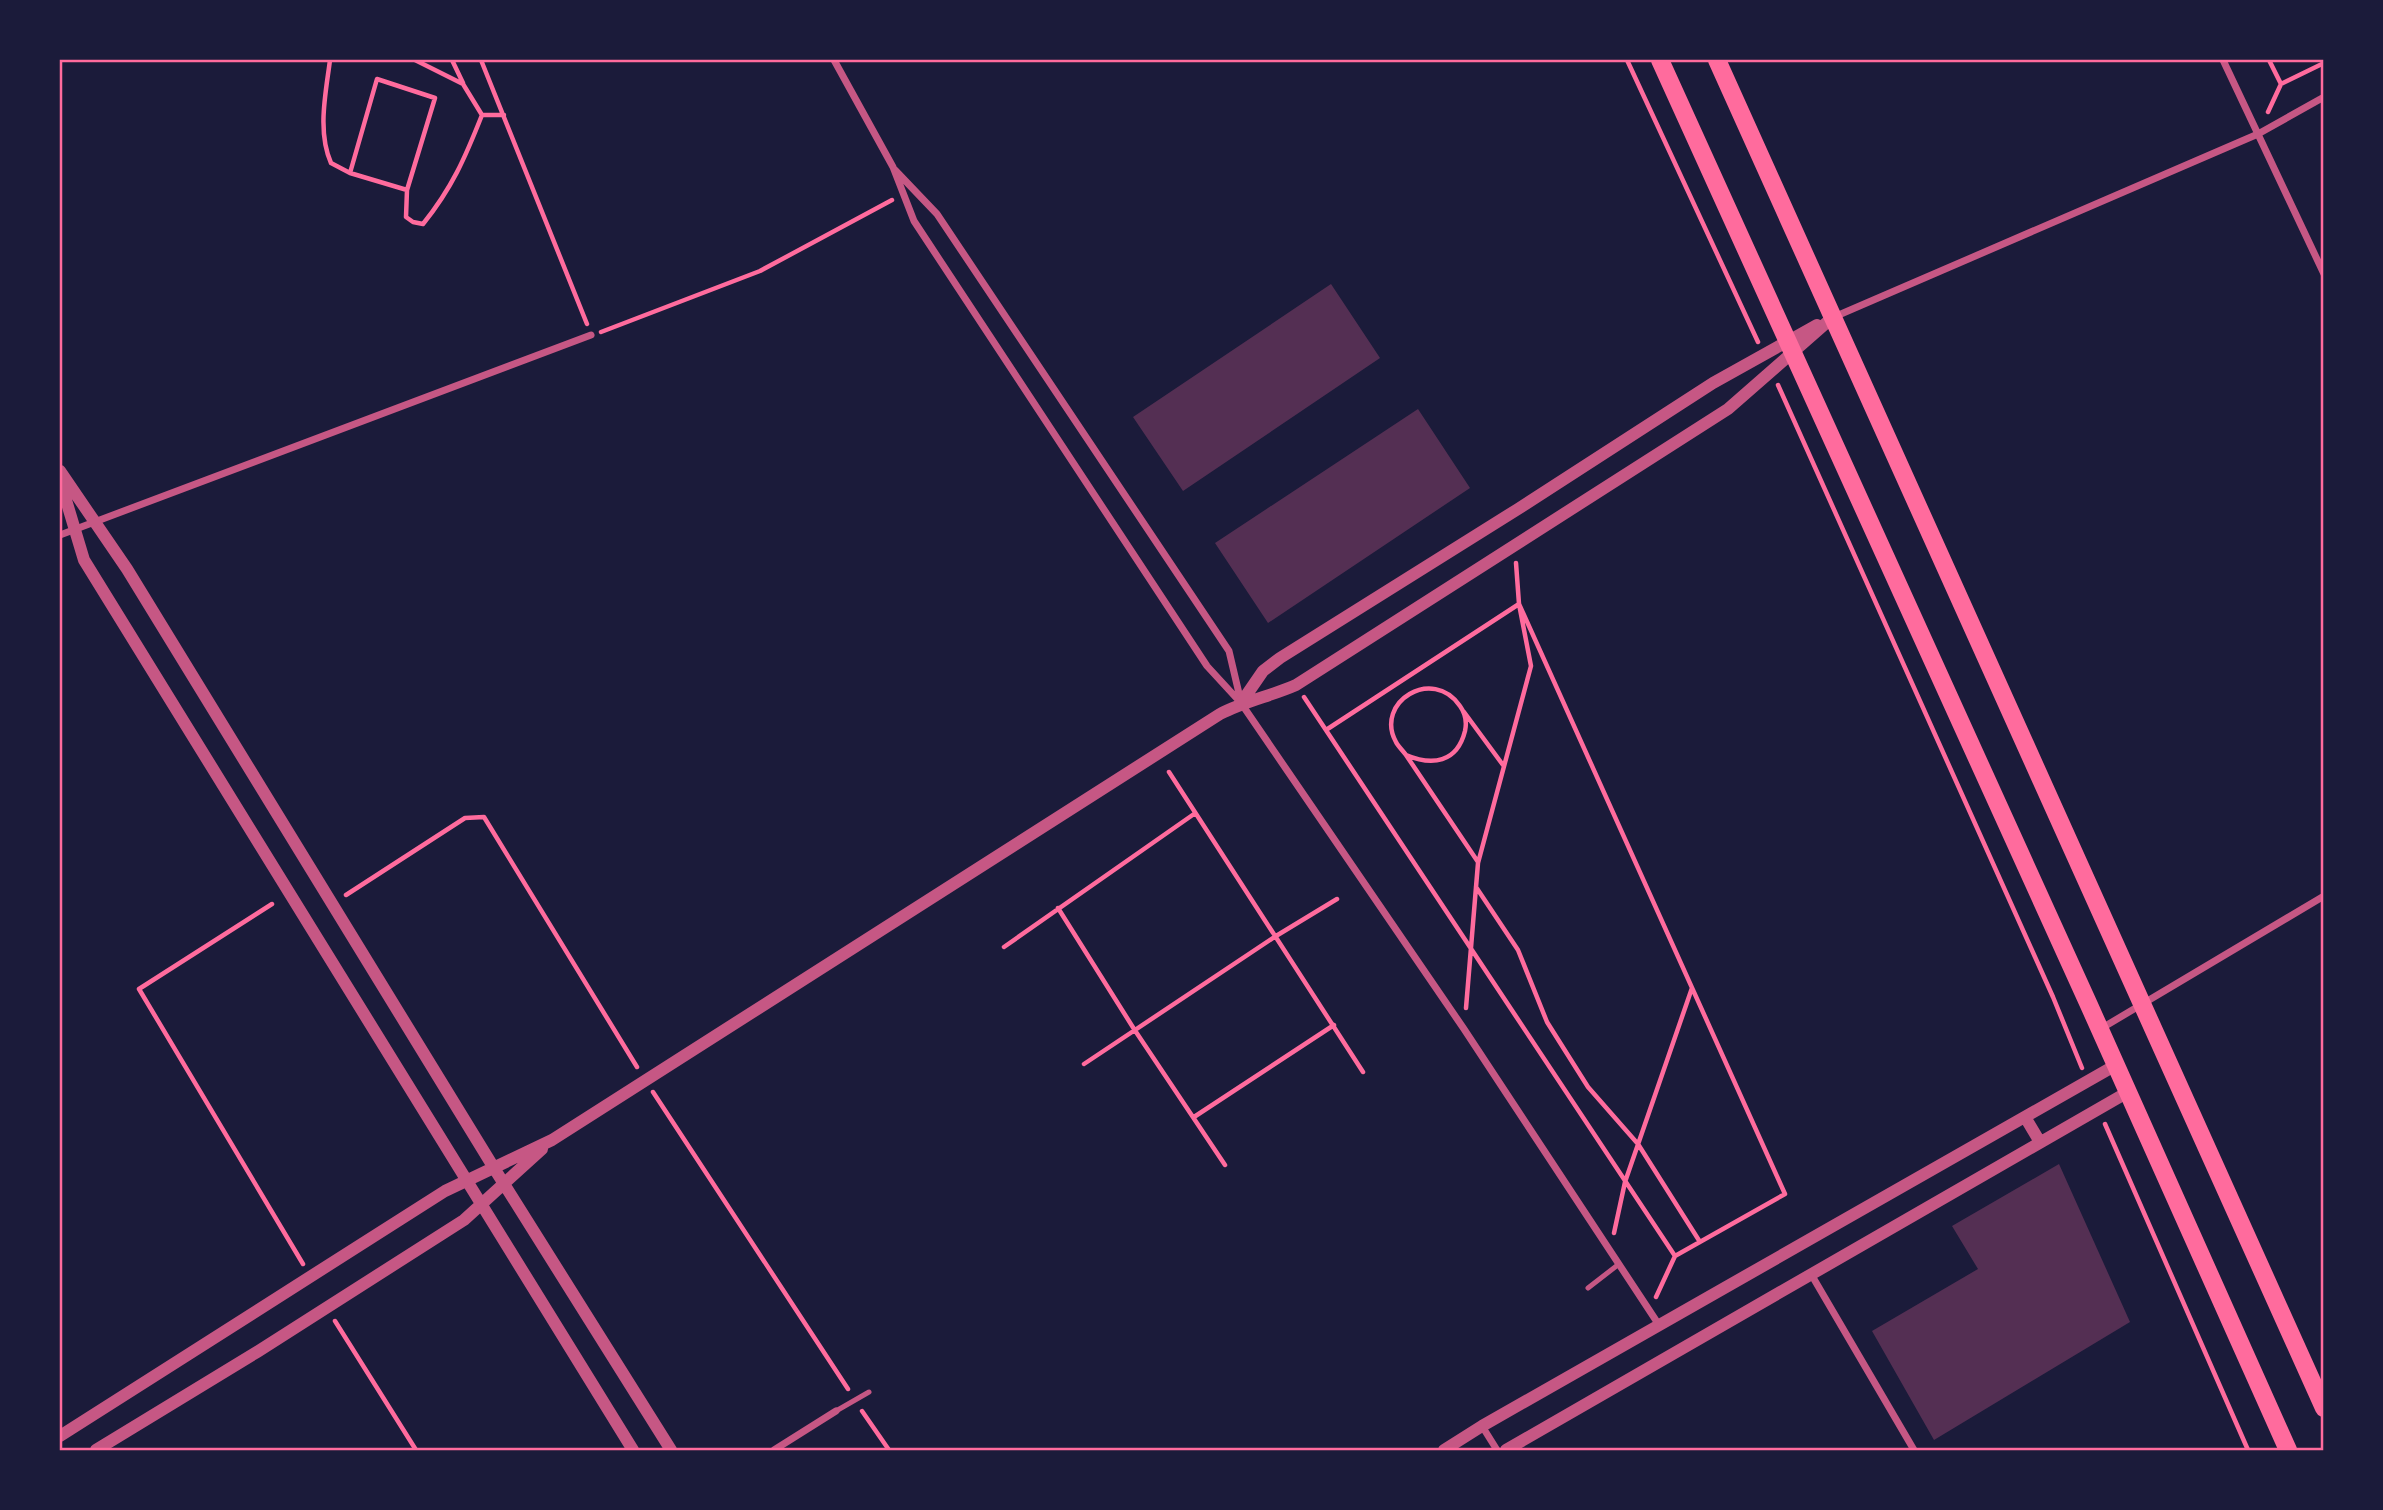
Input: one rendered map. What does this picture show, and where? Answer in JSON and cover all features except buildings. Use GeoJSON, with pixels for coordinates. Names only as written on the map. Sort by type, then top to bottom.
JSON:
{"type":"FeatureCollection","features":[{"type":"Feature","properties":{"kind":"main road"},"geometry":{"type":"LineString","coordinates":[[1660,60],[1792,346],[2288,1451]]}},
{"type":"Feature","properties":{"kind":"main road"},"geometry":{"type":"LineString","coordinates":[[1717,60],[2323,1408]]}},
{"type":"Feature","properties":{"kind":"street"},"geometry":{"type":"LineString","coordinates":[[834,60],[893,167],[914,221],[1207,666],[1241,703],[1464,1029],[1659,1325]]}},
{"type":"Feature","properties":{"kind":"street"},"geometry":{"type":"LineString","coordinates":[[2223,60],[2323,274]]}},
{"type":"Feature","properties":{"kind":"street"},"geometry":{"type":"LineString","coordinates":[[60,1436],[445,1191],[552,1140],[1220,714],[1241,703],[1296,685],[1728,409],[1792,346],[1833,317],[2258,134],[2323,97]]}},
{"type":"Feature","properties":{"kind":"street"},"geometry":{"type":"LineString","coordinates":[[893,167],[937,214],[1229,651],[1241,703]]}},
{"type":"Feature","properties":{"kind":"street"},"geometry":{"type":"LineString","coordinates":[[60,535],[591,335]]}},
{"type":"Feature","properties":{"kind":"street"},"geometry":{"type":"LineString","coordinates":[[1241,703],[1263,671],[1280,658],[1713,383],[1792,346]]}},
{"type":"Feature","properties":{"kind":"street"},"geometry":{"type":"LineString","coordinates":[[60,471],[118,554],[494,1168],[671,1451]]}},
{"type":"Feature","properties":{"kind":"street"},"geometry":{"type":"LineString","coordinates":[[60,480],[83,561],[633,1451]]}},
{"type":"Feature","properties":{"kind":"street"},"geometry":{"type":"LineString","coordinates":[[2100,1029],[2323,896]]}},
{"type":"Feature","properties":{"kind":"street"},"geometry":{"type":"LineString","coordinates":[[1444,1451],[1482,1426],[2116,1065]]}},
{"type":"Feature","properties":{"kind":"street"},"geometry":{"type":"LineString","coordinates":[[1506,1451],[2128,1092]]}},
{"type":"Feature","properties":{"kind":"street"},"geometry":{"type":"LineString","coordinates":[[2025,1117],[2040,1142]]}},
{"type":"Feature","properties":{"kind":"street"},"geometry":{"type":"LineString","coordinates":[[96,1451],[464,1220],[552,1140]]}},
{"type":"Feature","properties":{"kind":"street"},"geometry":{"type":"LineString","coordinates":[[1811,1274],[1914,1451]]}},
{"type":"Feature","properties":{"kind":"street"},"geometry":{"type":"LineString","coordinates":[[774,1451],[836,1411]]}},
{"type":"Feature","properties":{"kind":"street"},"geometry":{"type":"LineString","coordinates":[[1482,1426],[1497,1451]]}},
{"type":"Feature","properties":{"kind":"lane"},"geometry":{"type":"LineString","coordinates":[[1588,1288],[1619,1264]]}},
{"type":"Feature","properties":{"kind":"lane"},"geometry":{"type":"LineString","coordinates":[[836,1411],[869,1391]]}},
{"type":"Feature","properties":{"kind":"path"},"geometry":{"type":"LineString","coordinates":[[330,60],[324,115],[327,154],[331,163],[350,173],[407,190]]}},
{"type":"Feature","properties":{"kind":"path"},"geometry":{"type":"LineString","coordinates":[[415,60],[463,84]]}},
{"type":"Feature","properties":{"kind":"path"},"geometry":{"type":"LineString","coordinates":[[452,60],[482,115]]}},
{"type":"Feature","properties":{"kind":"path"},"geometry":{"type":"LineString","coordinates":[[481,60],[591,335],[760,271],[902,195]]}},
{"type":"Feature","properties":{"kind":"path"},"geometry":{"type":"LineString","coordinates":[[1627,60],[1756,339]]}},
{"type":"Feature","properties":{"kind":"path"},"geometry":{"type":"LineString","coordinates":[[2269,60],[2281,84],[2323,63]]}},
{"type":"Feature","properties":{"kind":"path"},"geometry":{"type":"LineString","coordinates":[[350,173],[377,79],[435,98],[407,190],[406,217],[423,224],[445,197],[482,115]]}},
{"type":"Feature","properties":{"kind":"path"},"geometry":{"type":"LineString","coordinates":[[482,115],[504,115]]}},
{"type":"Feature","properties":{"kind":"path"},"geometry":{"type":"LineString","coordinates":[[1783,395],[2053,997]]}},
{"type":"Feature","properties":{"kind":"path"},"geometry":{"type":"LineString","coordinates":[[1464,1029],[1478,863],[1531,666],[1519,604],[1515,545]]}},
{"type":"Feature","properties":{"kind":"path"},"geometry":{"type":"LineString","coordinates":[[1326,730],[1519,604]]}},
{"type":"Feature","properties":{"kind":"path"},"geometry":{"type":"LineString","coordinates":[[1519,604],[1785,1194],[1675,1256],[1649,1310]]}},
{"type":"Feature","properties":{"kind":"path"},"geometry":{"type":"LineString","coordinates":[[1296,685],[1675,1256]]}},
{"type":"Feature","properties":{"kind":"path"},"geometry":{"type":"LineString","coordinates":[[1478,863],[1395,742],[1391,726],[1395,710],[1404,696],[1420,688],[1438,688],[1454,697],[1503,765]]}},
{"type":"Feature","properties":{"kind":"path"},"geometry":{"type":"LineString","coordinates":[[1406,755],[1422,762],[1439,761],[1454,753],[1463,741],[1466,726],[1464,712]]}},
{"type":"Feature","properties":{"kind":"path"},"geometry":{"type":"LineString","coordinates":[[1170,772],[1194,814],[1363,1072]]}},
{"type":"Feature","properties":{"kind":"path"},"geometry":{"type":"LineString","coordinates":[[1004,947],[1194,814]]}},
{"type":"Feature","properties":{"kind":"path"},"geometry":{"type":"LineString","coordinates":[[1475,885],[1518,950],[1547,1022],[1588,1087],[1638,1144],[1700,1242]]}},
{"type":"Feature","properties":{"kind":"path"},"geometry":{"type":"LineString","coordinates":[[1084,1064],[1276,936],[1337,899]]}},
{"type":"Feature","properties":{"kind":"path"},"geometry":{"type":"LineString","coordinates":[[272,904],[139,989],[311,1277]]}},
{"type":"Feature","properties":{"kind":"path"},"geometry":{"type":"LineString","coordinates":[[1058,908],[1134,1029],[1225,1165]]}},
{"type":"Feature","properties":{"kind":"path"},"geometry":{"type":"LineString","coordinates":[[1610,1250],[1625,1182],[1692,987]]}},
{"type":"Feature","properties":{"kind":"path"},"geometry":{"type":"LineString","coordinates":[[1194,1117],[1334,1025]]}},
{"type":"Feature","properties":{"kind":"path"},"geometry":{"type":"LineString","coordinates":[[2115,1146],[2248,1451]]}},
{"type":"Feature","properties":{"kind":"path"},"geometry":{"type":"LineString","coordinates":[[327,1308],[416,1451]]}}]}
